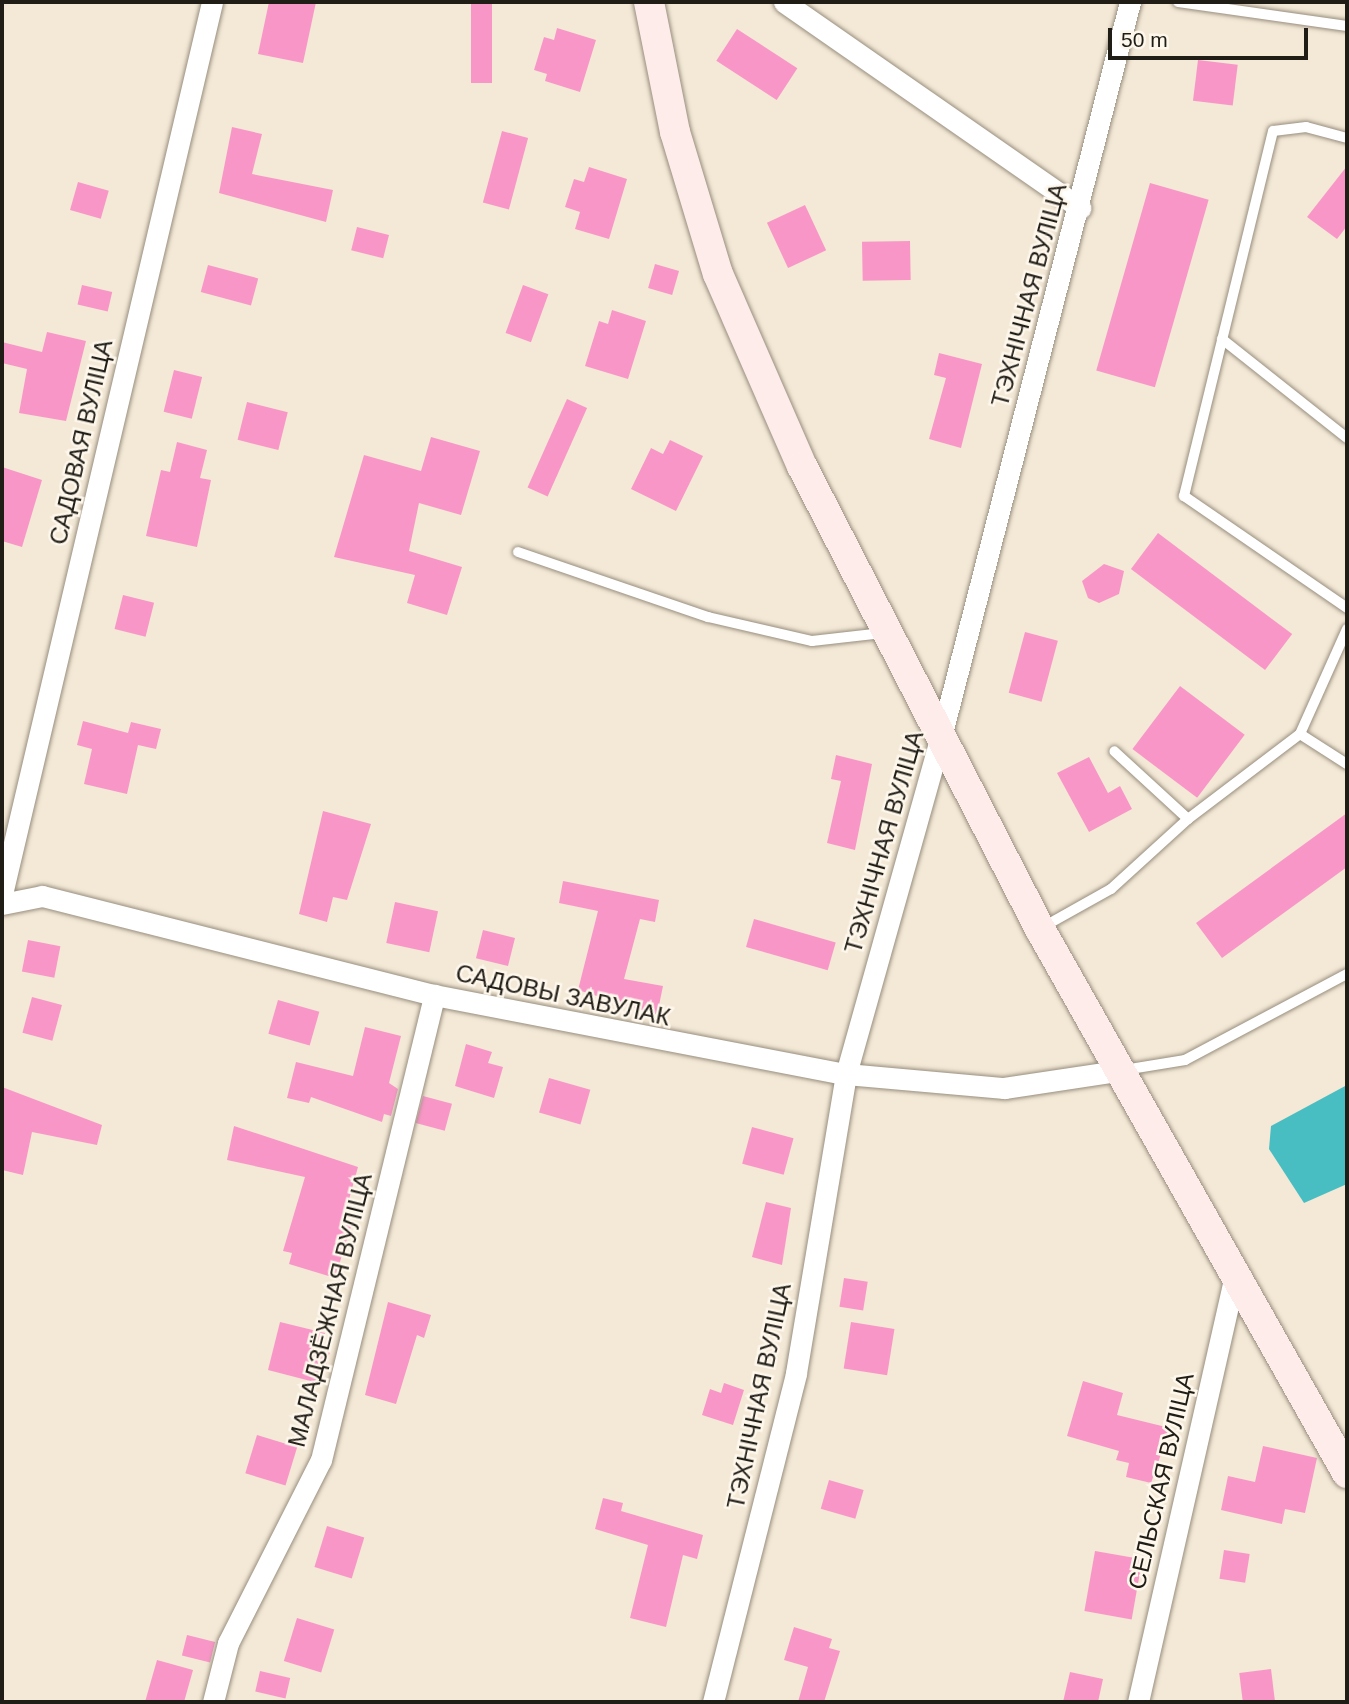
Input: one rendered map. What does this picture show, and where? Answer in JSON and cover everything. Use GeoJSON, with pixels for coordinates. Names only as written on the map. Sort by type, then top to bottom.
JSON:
{"type":"FeatureCollection","features":[{"type":"Feature","properties":{"kind":"street","name":"САДОВАЯ ВУЛІЦА"},"geometry":{"type":"LineString","coordinates":[[2,894],[212,2]]}},
{"type":"Feature","properties":{"kind":"street"},"geometry":{"type":"LineString","coordinates":[[649,2],[675,132],[718,274],[802,466],[892,632],[1040,929],[1123,1070],[1347,1473]]}},
{"type":"Feature","properties":{"kind":"street"},"geometry":{"type":"LineString","coordinates":[[783,2],[1080,208]]}},
{"type":"Feature","properties":{"kind":"street","name":"ТЭХНІЧНАЯ ВУЛІЦА"},"geometry":{"type":"LineString","coordinates":[[713,1702],[796,1373],[846,1074],[942,737],[1080,208],[1130,2]]}},
{"type":"Feature","properties":{"kind":"street","name":"САДОВЫ ЗАВУЛАК"},"geometry":{"type":"LineString","coordinates":[[2,904],[42,896],[434,995],[846,1074],[1004,1088],[1123,1070]]}},
{"type":"Feature","properties":{"kind":"street","name":"МАЛАДЗЁЖНАЯ ВУЛІЦА"},"geometry":{"type":"LineString","coordinates":[[213,1702],[228,1643],[321,1460],[434,995]]}},
{"type":"Feature","properties":{"kind":"street","name":"СЕЛЬСКАЯ ВУЛІЦА"},"geometry":{"type":"LineString","coordinates":[[1138,1702],[1236,1272]]}},
{"type":"Feature","properties":{"kind":"lane"},"geometry":{"type":"LineString","coordinates":[[1178,2],[1347,26]]}},
{"type":"Feature","properties":{"kind":"lane"},"geometry":{"type":"LineString","coordinates":[[1347,138],[1306,127],[1273,131],[1184,496],[1347,608]]}},
{"type":"Feature","properties":{"kind":"lane"},"geometry":{"type":"LineString","coordinates":[[1223,339],[1347,438]]}},
{"type":"Feature","properties":{"kind":"lane"},"geometry":{"type":"LineString","coordinates":[[518,552],[708,617],[812,641],[892,632]]}},
{"type":"Feature","properties":{"kind":"lane"},"geometry":{"type":"LineString","coordinates":[[1040,929],[1111,889],[1188,819],[1300,734],[1347,629]]}},
{"type":"Feature","properties":{"kind":"lane"},"geometry":{"type":"LineString","coordinates":[[1300,734],[1347,764]]}},
{"type":"Feature","properties":{"kind":"lane"},"geometry":{"type":"LineString","coordinates":[[1114,751],[1188,819]]}},
{"type":"Feature","properties":{"kind":"lane"},"geometry":{"type":"LineString","coordinates":[[1123,1070],[1185,1060],[1347,974]]}},
{"type":"Feature","properties":{"kind":"water"},"geometry":{"type":"Polygon","coordinates":[[[1347,1085],[1347,1184],[1304,1203],[1269,1149],[1271,1126],[1347,1085]]]}},
{"type":"Feature","properties":{"kind":"building"},"geometry":{"type":"Polygon","coordinates":[[[269,2],[316,2],[303,63],[258,54],[269,2]]]}},
{"type":"Feature","properties":{"kind":"building"},"geometry":{"type":"Polygon","coordinates":[[[471,2],[492,2],[492,83],[471,83],[471,2]]]}},
{"type":"Feature","properties":{"kind":"building"},"geometry":{"type":"Polygon","coordinates":[[[557,28],[596,40],[580,92],[545,81],[547,74],[534,70],[544,37],[554,40],[557,28]]]}},
{"type":"Feature","properties":{"kind":"building"},"geometry":{"type":"Polygon","coordinates":[[[737,29],[797,68],[777,100],[716,61],[737,29]]]}},
{"type":"Feature","properties":{"kind":"building"},"geometry":{"type":"Polygon","coordinates":[[[1198,60],[1238,65],[1233,106],[1193,101],[1198,60]]]}},
{"type":"Feature","properties":{"kind":"building"},"geometry":{"type":"Polygon","coordinates":[[[232,127],[262,134],[252,174],[333,190],[326,222],[219,193],[232,127]]]}},
{"type":"Feature","properties":{"kind":"building"},"geometry":{"type":"Polygon","coordinates":[[[502,131],[528,138],[509,209],[483,202],[502,131]]]}},
{"type":"Feature","properties":{"kind":"building"},"geometry":{"type":"Polygon","coordinates":[[[1347,166],[1347,226],[1337,239],[1307,217],[1347,166]]]}},
{"type":"Feature","properties":{"kind":"building"},"geometry":{"type":"Polygon","coordinates":[[[589,167],[627,179],[609,239],[575,229],[580,212],[565,207],[574,179],[584,182],[589,167]]]}},
{"type":"Feature","properties":{"kind":"building"},"geometry":{"type":"Polygon","coordinates":[[[78,182],[109,191],[101,219],[70,210],[78,182]]]}},
{"type":"Feature","properties":{"kind":"building"},"geometry":{"type":"Polygon","coordinates":[[[1150,183],[1209,200],[1155,387],[1096,370],[1150,183]]]}},
{"type":"Feature","properties":{"kind":"building"},"geometry":{"type":"Polygon","coordinates":[[[805,205],[826,250],[788,268],[767,223],[805,205]]]}},
{"type":"Feature","properties":{"kind":"building"},"geometry":{"type":"Polygon","coordinates":[[[357,227],[389,235],[383,258],[351,250],[357,227]]]}},
{"type":"Feature","properties":{"kind":"building"},"geometry":{"type":"Polygon","coordinates":[[[910,241],[911,280],[863,281],[862,242],[910,241]]]}},
{"type":"Feature","properties":{"kind":"building"},"geometry":{"type":"Polygon","coordinates":[[[655,264],[679,271],[672,295],[648,288],[655,264]]]}},
{"type":"Feature","properties":{"kind":"building"},"geometry":{"type":"Polygon","coordinates":[[[208,265],[258,278],[251,306],[201,292],[208,265]]]}},
{"type":"Feature","properties":{"kind":"building"},"geometry":{"type":"Polygon","coordinates":[[[82,285],[112,292],[108,311],[78,304],[82,285]]]}},
{"type":"Feature","properties":{"kind":"building"},"geometry":{"type":"Polygon","coordinates":[[[523,285],[548,294],[531,342],[506,333],[523,285]]]}},
{"type":"Feature","properties":{"kind":"building"},"geometry":{"type":"Polygon","coordinates":[[[612,310],[646,321],[628,379],[585,366],[599,321],[608,324],[612,310]]]}},
{"type":"Feature","properties":{"kind":"building"},"geometry":{"type":"Polygon","coordinates":[[[47,332],[86,341],[66,421],[19,413],[27,369],[2,363],[2,342],[42,352],[47,332]]]}},
{"type":"Feature","properties":{"kind":"building"},"geometry":{"type":"Polygon","coordinates":[[[939,353],[982,364],[961,448],[929,439],[946,378],[934,375],[939,353]]]}},
{"type":"Feature","properties":{"kind":"building"},"geometry":{"type":"Polygon","coordinates":[[[174,370],[202,377],[192,419],[164,412],[174,370]]]}},
{"type":"Feature","properties":{"kind":"building"},"geometry":{"type":"Polygon","coordinates":[[[567,399],[587,408],[548,497],[528,488],[567,399]]]}},
{"type":"Feature","properties":{"kind":"building"},"geometry":{"type":"Polygon","coordinates":[[[247,402],[288,412],[278,450],[238,440],[247,402]]]}},
{"type":"Feature","properties":{"kind":"building"},"geometry":{"type":"Polygon","coordinates":[[[431,437],[480,451],[461,515],[419,503],[409,551],[462,567],[447,615],[407,603],[415,575],[334,557],[364,455],[421,471],[431,437]]]}},
{"type":"Feature","properties":{"kind":"building"},"geometry":{"type":"Polygon","coordinates":[[[670,440],[703,456],[676,511],[631,489],[651,448],[663,454],[670,440]]]}},
{"type":"Feature","properties":{"kind":"building"},"geometry":{"type":"Polygon","coordinates":[[[177,442],[207,450],[200,478],[211,480],[197,547],[146,536],[161,470],[170,472],[177,442]]]}},
{"type":"Feature","properties":{"kind":"building"},"geometry":{"type":"Polygon","coordinates":[[[2,467],[42,480],[22,547],[2,541],[2,467]]]}},
{"type":"Feature","properties":{"kind":"building"},"geometry":{"type":"Polygon","coordinates":[[[1158,533],[1292,634],[1265,670],[1131,569],[1158,533]]]}},
{"type":"Feature","properties":{"kind":"building"},"geometry":{"type":"Polygon","coordinates":[[[1104,564],[1124,571],[1119,594],[1099,603],[1088,598],[1082,581],[1104,564]]]}},
{"type":"Feature","properties":{"kind":"building"},"geometry":{"type":"Polygon","coordinates":[[[123,595],[154,603],[146,637],[115,629],[123,595]]]}},
{"type":"Feature","properties":{"kind":"building"},"geometry":{"type":"Polygon","coordinates":[[[1025,632],[1058,641],[1042,702],[1009,693],[1025,632]]]}},
{"type":"Feature","properties":{"kind":"building"},"geometry":{"type":"Polygon","coordinates":[[[1180,686],[1245,735],[1197,798],[1132,749],[1180,686]]]}},
{"type":"Feature","properties":{"kind":"building"},"geometry":{"type":"Polygon","coordinates":[[[83,721],[128,733],[131,722],[161,729],[156,749],[138,745],[127,794],[84,784],[92,749],[77,745],[83,721]]]}},
{"type":"Feature","properties":{"kind":"building"},"geometry":{"type":"Polygon","coordinates":[[[836,755],[872,764],[855,850],[827,843],[841,781],[831,779],[836,755]]]}},
{"type":"Feature","properties":{"kind":"building"},"geometry":{"type":"Polygon","coordinates":[[[1089,757],[1108,793],[1120,786],[1132,809],[1089,832],[1057,773],[1089,757]]]}},
{"type":"Feature","properties":{"kind":"building"},"geometry":{"type":"Polygon","coordinates":[[[323,811],[371,824],[347,900],[333,897],[327,922],[299,914],[323,811]]]}},
{"type":"Feature","properties":{"kind":"building"},"geometry":{"type":"Polygon","coordinates":[[[1347,813],[1347,867],[1222,958],[1196,923],[1347,813]]]}},
{"type":"Feature","properties":{"kind":"building"},"geometry":{"type":"Polygon","coordinates":[[[563,881],[659,900],[655,922],[640,919],[624,979],[663,986],[657,1015],[578,990],[598,911],[559,903],[563,881]]]}},
{"type":"Feature","properties":{"kind":"building"},"geometry":{"type":"Polygon","coordinates":[[[395,902],[438,911],[429,952],[386,943],[395,902]]]}},
{"type":"Feature","properties":{"kind":"building"},"geometry":{"type":"Polygon","coordinates":[[[754,919],[836,942],[828,970],[746,947],[754,919]]]}},
{"type":"Feature","properties":{"kind":"building"},"geometry":{"type":"Polygon","coordinates":[[[483,930],[515,938],[508,966],[476,958],[483,930]]]}},
{"type":"Feature","properties":{"kind":"building"},"geometry":{"type":"Polygon","coordinates":[[[28,940],[60,946],[54,978],[22,971],[28,940]]]}},
{"type":"Feature","properties":{"kind":"building"},"geometry":{"type":"Polygon","coordinates":[[[32,997],[62,1005],[52,1041],[22,1033],[32,997]]]}},
{"type":"Feature","properties":{"kind":"building"},"geometry":{"type":"Polygon","coordinates":[[[278,1000],[319,1012],[310,1045],[268,1034],[278,1000]]]}},
{"type":"Feature","properties":{"kind":"building"},"geometry":{"type":"Polygon","coordinates":[[[365,1027],[401,1036],[389,1083],[398,1089],[391,1116],[384,1114],[382,1122],[311,1097],[309,1103],[287,1098],[296,1062],[353,1076],[365,1027]]]}},
{"type":"Feature","properties":{"kind":"building"},"geometry":{"type":"Polygon","coordinates":[[[466,1044],[492,1052],[488,1063],[503,1067],[494,1098],[455,1086],[466,1044]]]}},
{"type":"Feature","properties":{"kind":"building"},"geometry":{"type":"Polygon","coordinates":[[[549,1078],[590,1090],[580,1124],[539,1113],[549,1078]]]}},
{"type":"Feature","properties":{"kind":"building"},"geometry":{"type":"Polygon","coordinates":[[[2,1087],[102,1125],[97,1145],[32,1132],[23,1175],[2,1170],[2,1087]]]}},
{"type":"Feature","properties":{"kind":"building"},"geometry":{"type":"Polygon","coordinates":[[[423,1096],[452,1104],[445,1131],[416,1123],[423,1096]]]}},
{"type":"Feature","properties":{"kind":"building"},"geometry":{"type":"Polygon","coordinates":[[[234,1126],[358,1167],[343,1221],[352,1223],[335,1278],[289,1264],[292,1253],[283,1251],[305,1177],[227,1160],[234,1126]]]}},
{"type":"Feature","properties":{"kind":"building"},"geometry":{"type":"Polygon","coordinates":[[[752,1127],[794,1138],[784,1175],[742,1164],[752,1127]]]}},
{"type":"Feature","properties":{"kind":"building"},"geometry":{"type":"Polygon","coordinates":[[[766,1202],[791,1208],[782,1265],[752,1257],[766,1202]]]}},
{"type":"Feature","properties":{"kind":"building"},"geometry":{"type":"Polygon","coordinates":[[[844,1278],[868,1282],[863,1310],[839,1307],[844,1278]]]}},
{"type":"Feature","properties":{"kind":"building"},"geometry":{"type":"Polygon","coordinates":[[[388,1302],[431,1315],[424,1338],[417,1335],[396,1404],[365,1395],[388,1302]]]}},
{"type":"Feature","properties":{"kind":"building"},"geometry":{"type":"Polygon","coordinates":[[[280,1322],[325,1333],[321,1348],[330,1351],[322,1384],[268,1370],[280,1322]]]}},
{"type":"Feature","properties":{"kind":"building"},"geometry":{"type":"Polygon","coordinates":[[[851,1322],[894,1329],[887,1375],[844,1368],[851,1322]]]}},
{"type":"Feature","properties":{"kind":"building"},"geometry":{"type":"Polygon","coordinates":[[[1083,1381],[1123,1393],[1117,1415],[1170,1428],[1151,1483],[1126,1477],[1129,1463],[1116,1460],[1119,1451],[1067,1436],[1083,1381]]]}},
{"type":"Feature","properties":{"kind":"building"},"geometry":{"type":"Polygon","coordinates":[[[724,1383],[744,1390],[733,1425],[702,1415],[710,1389],[721,1393],[724,1383]]]}},
{"type":"Feature","properties":{"kind":"building"},"geometry":{"type":"Polygon","coordinates":[[[257,1435],[297,1447],[285,1486],[245,1473],[257,1435]]]}},
{"type":"Feature","properties":{"kind":"building"},"geometry":{"type":"Polygon","coordinates":[[[1263,1446],[1317,1458],[1305,1513],[1285,1509],[1282,1524],[1221,1510],[1228,1476],[1255,1482],[1263,1446]]]}},
{"type":"Feature","properties":{"kind":"building"},"geometry":{"type":"Polygon","coordinates":[[[829,1480],[864,1490],[855,1519],[821,1509],[829,1480]]]}},
{"type":"Feature","properties":{"kind":"building"},"geometry":{"type":"Polygon","coordinates":[[[603,1498],[623,1503],[621,1511],[703,1535],[697,1559],[683,1555],[666,1627],[630,1618],[648,1545],[595,1529],[603,1498]]]}},
{"type":"Feature","properties":{"kind":"building"},"geometry":{"type":"Polygon","coordinates":[[[327,1526],[364,1537],[352,1579],[314,1567],[327,1526]]]}},
{"type":"Feature","properties":{"kind":"building"},"geometry":{"type":"Polygon","coordinates":[[[1224,1550],[1250,1554],[1245,1583],[1219,1579],[1224,1550]]]}},
{"type":"Feature","properties":{"kind":"building"},"geometry":{"type":"Polygon","coordinates":[[[1095,1551],[1142,1559],[1132,1619],[1084,1611],[1095,1551]]]}},
{"type":"Feature","properties":{"kind":"building"},"geometry":{"type":"Polygon","coordinates":[[[297,1618],[334,1629],[321,1672],[284,1661],[297,1618]]]}},
{"type":"Feature","properties":{"kind":"building"},"geometry":{"type":"Polygon","coordinates":[[[794,1627],[832,1639],[829,1648],[840,1651],[824,1702],[798,1702],[808,1667],[784,1660],[794,1627]]]}},
{"type":"Feature","properties":{"kind":"building"},"geometry":{"type":"Polygon","coordinates":[[[187,1635],[215,1642],[210,1662],[182,1655],[187,1635]]]}},
{"type":"Feature","properties":{"kind":"building"},"geometry":{"type":"Polygon","coordinates":[[[157,1660],[193,1670],[184,1702],[145,1702],[157,1660]]]}},
{"type":"Feature","properties":{"kind":"building"},"geometry":{"type":"Polygon","coordinates":[[[1271,1669],[1275,1702],[1243,1702],[1239,1673],[1271,1669]]]}},
{"type":"Feature","properties":{"kind":"building"},"geometry":{"type":"Polygon","coordinates":[[[260,1671],[290,1678],[285,1698],[255,1691],[260,1671]]]}},
{"type":"Feature","properties":{"kind":"building"},"geometry":{"type":"Polygon","coordinates":[[[1070,1672],[1103,1679],[1098,1702],[1063,1702],[1070,1672]]]}}]}
